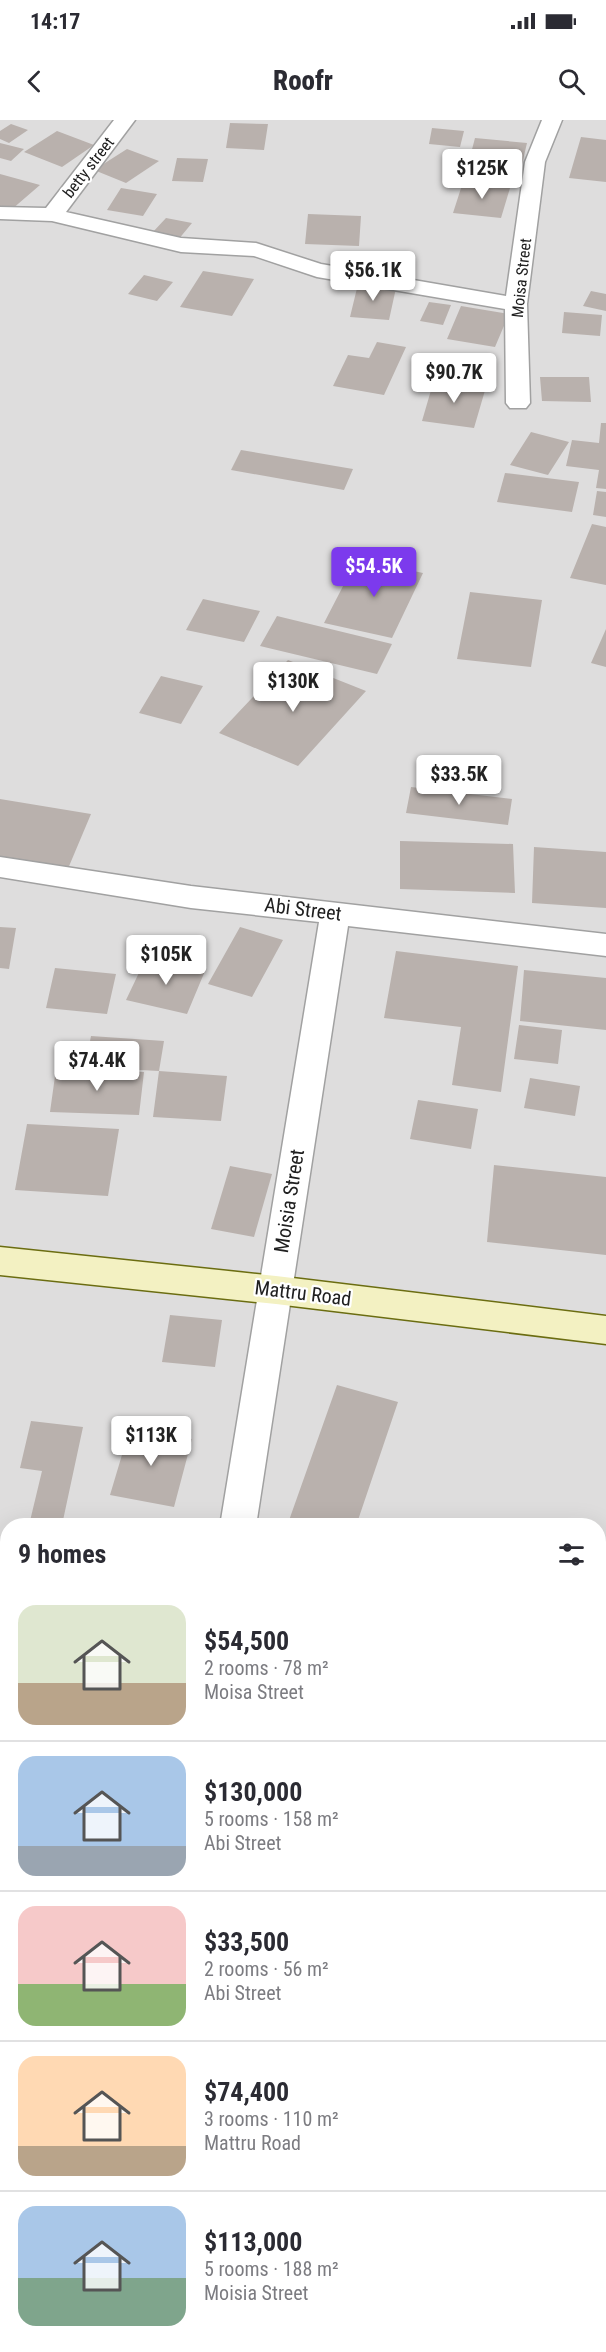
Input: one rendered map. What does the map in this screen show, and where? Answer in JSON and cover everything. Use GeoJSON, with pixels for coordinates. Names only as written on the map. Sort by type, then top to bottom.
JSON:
{"type":"FeatureCollection","features":[{"type":"Feature","properties":{"kind":"main road","name":"Mattru Road"},"geometry":{"type":"LineString","coordinates":[[0,1261],[276,1290],[606,1330]]}},
{"type":"Feature","properties":{"kind":"street","name":"betty street"},"geometry":{"type":"LineString","coordinates":[[52,215],[125,120]]}},
{"type":"Feature","properties":{"kind":"street","name":"Moisa Street"},"geometry":{"type":"LineString","coordinates":[[518,403],[516,304],[535,162],[552,120]]}},
{"type":"Feature","properties":{"kind":"street"},"geometry":{"type":"LineString","coordinates":[[0,213],[52,215],[142,238],[181,245],[256,250],[317,270],[516,304]]}},
{"type":"Feature","properties":{"kind":"street","name":"Abi Street"},"geometry":{"type":"LineString","coordinates":[[0,867],[191,897],[606,945]]}},
{"type":"Feature","properties":{"kind":"street","name":"Moisia Street"},"geometry":{"type":"LineString","coordinates":[[239,1518],[335,912]]}},
{"type":"Feature","properties":{"kind":"shaded area"},"geometry":{"type":"Polygon","coordinates":[[[0,120],[606,120],[606,1518],[0,1518],[0,120]]]}},
{"type":"Feature","properties":{"kind":"building"},"geometry":{"type":"Polygon","coordinates":[[[230,123],[268,124],[264,150],[226,148],[230,123]]]}},
{"type":"Feature","properties":{"kind":"building"},"geometry":{"type":"Polygon","coordinates":[[[11,124],[28,130],[9,143],[0,139],[0,131],[11,124]]]}},
{"type":"Feature","properties":{"kind":"building"},"geometry":{"type":"Polygon","coordinates":[[[432,128],[464,131],[460,147],[429,144],[432,128]]]}},
{"type":"Feature","properties":{"kind":"building"},"geometry":{"type":"Polygon","coordinates":[[[57,131],[94,145],[62,167],[24,152],[57,131]]]}},
{"type":"Feature","properties":{"kind":"building"},"geometry":{"type":"Polygon","coordinates":[[[581,137],[606,140],[606,182],[569,178],[581,137]]]}},
{"type":"Feature","properties":{"kind":"building"},"geometry":{"type":"Polygon","coordinates":[[[475,138],[527,143],[518,181],[465,176],[475,138]]]}},
{"type":"Feature","properties":{"kind":"building"},"geometry":{"type":"Polygon","coordinates":[[[0,143],[24,149],[11,161],[0,158],[0,143]]]}},
{"type":"Feature","properties":{"kind":"building"},"geometry":{"type":"Polygon","coordinates":[[[127,149],[159,161],[126,183],[94,170],[127,149]]]}},
{"type":"Feature","properties":{"kind":"building"},"geometry":{"type":"Polygon","coordinates":[[[177,158],[208,159],[203,182],[172,181],[177,158]]]}},
{"type":"Feature","properties":{"kind":"building"},"geometry":{"type":"Polygon","coordinates":[[[0,174],[40,185],[11,210],[0,207],[0,174]]]}},
{"type":"Feature","properties":{"kind":"building"},"geometry":{"type":"Polygon","coordinates":[[[463,182],[510,188],[501,218],[453,213],[463,182]]]}},
{"type":"Feature","properties":{"kind":"building"},"geometry":{"type":"Polygon","coordinates":[[[121,188],[157,194],[143,216],[107,210],[121,188]]]}},
{"type":"Feature","properties":{"kind":"building"},"geometry":{"type":"Polygon","coordinates":[[[308,214],[361,216],[359,246],[305,244],[308,214]]]}},
{"type":"Feature","properties":{"kind":"building"},"geometry":{"type":"Polygon","coordinates":[[[166,218],[192,223],[178,240],[152,233],[166,218]]]}},
{"type":"Feature","properties":{"kind":"building"},"geometry":{"type":"Polygon","coordinates":[[[203,271],[254,279],[232,316],[180,307],[203,271]]]}},
{"type":"Feature","properties":{"kind":"building"},"geometry":{"type":"Polygon","coordinates":[[[144,275],[173,282],[157,301],[128,294],[144,275]]]}},
{"type":"Feature","properties":{"kind":"building"},"geometry":{"type":"Polygon","coordinates":[[[358,284],[396,288],[389,320],[350,317],[358,284]]]}},
{"type":"Feature","properties":{"kind":"building"},"geometry":{"type":"Polygon","coordinates":[[[591,291],[606,294],[606,311],[583,306],[591,291]]]}},
{"type":"Feature","properties":{"kind":"building"},"geometry":{"type":"Polygon","coordinates":[[[429,302],[451,305],[443,325],[420,321],[429,302]]]}},
{"type":"Feature","properties":{"kind":"building"},"geometry":{"type":"Polygon","coordinates":[[[461,306],[509,314],[495,347],[447,339],[461,306]]]}},
{"type":"Feature","properties":{"kind":"building"},"geometry":{"type":"Polygon","coordinates":[[[564,312],[602,315],[600,336],[562,333],[564,312]]]}},
{"type":"Feature","properties":{"kind":"building"},"geometry":{"type":"Polygon","coordinates":[[[377,342],[406,347],[384,395],[333,386],[348,355],[369,358],[377,342]]]}},
{"type":"Feature","properties":{"kind":"building"},"geometry":{"type":"Polygon","coordinates":[[[540,377],[589,377],[591,402],[542,401],[540,377]]]}},
{"type":"Feature","properties":{"kind":"building"},"geometry":{"type":"Polygon","coordinates":[[[434,380],[486,387],[474,428],[422,421],[434,380]]]}},
{"type":"Feature","properties":{"kind":"building"},"geometry":{"type":"Polygon","coordinates":[[[601,423],[606,423],[606,489],[596,488],[599,470],[566,466],[572,440],[599,443],[601,423]]]}},
{"type":"Feature","properties":{"kind":"building"},"geometry":{"type":"Polygon","coordinates":[[[531,432],[569,442],[548,475],[510,465],[531,432]]]}},
{"type":"Feature","properties":{"kind":"building"},"geometry":{"type":"Polygon","coordinates":[[[241,450],[353,469],[344,490],[231,470],[241,450]]]}},
{"type":"Feature","properties":{"kind":"building"},"geometry":{"type":"Polygon","coordinates":[[[505,473],[579,482],[572,512],[497,502],[505,473]]]}},
{"type":"Feature","properties":{"kind":"building"},"geometry":{"type":"Polygon","coordinates":[[[597,491],[606,492],[606,517],[593,515],[597,491]]]}},
{"type":"Feature","properties":{"kind":"building"},"geometry":{"type":"Polygon","coordinates":[[[592,524],[606,527],[606,585],[570,578],[592,524]]]}},
{"type":"Feature","properties":{"kind":"building"},"geometry":{"type":"Polygon","coordinates":[[[357,559],[423,573],[392,638],[324,623],[357,559]]]}},
{"type":"Feature","properties":{"kind":"building"},"geometry":{"type":"Polygon","coordinates":[[[470,592],[542,600],[531,667],[457,659],[470,592]]]}},
{"type":"Feature","properties":{"kind":"building"},"geometry":{"type":"Polygon","coordinates":[[[203,599],[260,611],[244,642],[186,630],[203,599]]]}},
{"type":"Feature","properties":{"kind":"building"},"geometry":{"type":"Polygon","coordinates":[[[277,616],[392,644],[377,674],[260,646],[277,616]]]}},
{"type":"Feature","properties":{"kind":"building"},"geometry":{"type":"Polygon","coordinates":[[[606,629],[606,667],[591,663],[606,629]]]}},
{"type":"Feature","properties":{"kind":"building"},"geometry":{"type":"Polygon","coordinates":[[[288,660],[366,691],[298,766],[219,733],[288,660]]]}},
{"type":"Feature","properties":{"kind":"building"},"geometry":{"type":"Polygon","coordinates":[[[161,676],[203,686],[181,724],[139,713],[161,676]]]}},
{"type":"Feature","properties":{"kind":"building"},"geometry":{"type":"Polygon","coordinates":[[[411,787],[512,799],[508,825],[406,813],[411,787]]]}},
{"type":"Feature","properties":{"kind":"building"},"geometry":{"type":"Polygon","coordinates":[[[0,799],[91,814],[67,871],[0,860],[0,799]]]}},
{"type":"Feature","properties":{"kind":"building"},"geometry":{"type":"Polygon","coordinates":[[[400,841],[513,844],[515,893],[400,889],[400,841]]]}},
{"type":"Feature","properties":{"kind":"building"},"geometry":{"type":"Polygon","coordinates":[[[534,847],[606,852],[606,908],[532,903],[534,847]]]}},
{"type":"Feature","properties":{"kind":"building"},"geometry":{"type":"Polygon","coordinates":[[[0,927],[16,928],[9,969],[0,968],[0,927]]]}},
{"type":"Feature","properties":{"kind":"building"},"geometry":{"type":"Polygon","coordinates":[[[240,927],[283,940],[252,997],[208,984],[240,927]]]}},
{"type":"Feature","properties":{"kind":"building"},"geometry":{"type":"Polygon","coordinates":[[[396,951],[518,966],[501,1092],[452,1085],[461,1027],[384,1018],[396,951]]]}},
{"type":"Feature","properties":{"kind":"building"},"geometry":{"type":"Polygon","coordinates":[[[146,958],[205,971],[187,1014],[126,1000],[146,958]]]}},
{"type":"Feature","properties":{"kind":"building"},"geometry":{"type":"Polygon","coordinates":[[[55,968],[116,974],[107,1014],[46,1008],[55,968]]]}},
{"type":"Feature","properties":{"kind":"building"},"geometry":{"type":"Polygon","coordinates":[[[524,970],[606,978],[606,1030],[520,1021],[524,970]]]}},
{"type":"Feature","properties":{"kind":"building"},"geometry":{"type":"Polygon","coordinates":[[[519,1025],[562,1030],[558,1064],[514,1059],[519,1025]]]}},
{"type":"Feature","properties":{"kind":"building"},"geometry":{"type":"Polygon","coordinates":[[[91,1036],[164,1041],[159,1071],[85,1067],[91,1036]]]}},
{"type":"Feature","properties":{"kind":"building"},"geometry":{"type":"Polygon","coordinates":[[[56,1069],[144,1072],[139,1115],[50,1112],[56,1069]]]}},
{"type":"Feature","properties":{"kind":"building"},"geometry":{"type":"Polygon","coordinates":[[[159,1071],[227,1076],[221,1121],[153,1117],[159,1071]]]}},
{"type":"Feature","properties":{"kind":"building"},"geometry":{"type":"Polygon","coordinates":[[[530,1078],[580,1086],[575,1116],[524,1108],[530,1078]]]}},
{"type":"Feature","properties":{"kind":"building"},"geometry":{"type":"Polygon","coordinates":[[[418,1100],[478,1109],[471,1149],[410,1139],[418,1100]]]}},
{"type":"Feature","properties":{"kind":"building"},"geometry":{"type":"Polygon","coordinates":[[[27,1124],[119,1129],[108,1196],[15,1190],[27,1124]]]}},
{"type":"Feature","properties":{"kind":"building"},"geometry":{"type":"Polygon","coordinates":[[[494,1165],[606,1177],[606,1255],[487,1242],[494,1165]]]}},
{"type":"Feature","properties":{"kind":"building"},"geometry":{"type":"Polygon","coordinates":[[[230,1166],[272,1174],[254,1237],[211,1229],[230,1166]]]}},
{"type":"Feature","properties":{"kind":"building"},"geometry":{"type":"Polygon","coordinates":[[[170,1315],[222,1320],[215,1367],[162,1362],[170,1315]]]}},
{"type":"Feature","properties":{"kind":"building"},"geometry":{"type":"Polygon","coordinates":[[[337,1385],[398,1402],[359,1518],[290,1518],[337,1385]]]}},
{"type":"Feature","properties":{"kind":"building"},"geometry":{"type":"Polygon","coordinates":[[[31,1421],[83,1427],[64,1518],[31,1518],[42,1471],[20,1468],[31,1421]]]}},
{"type":"Feature","properties":{"kind":"building"},"geometry":{"type":"Polygon","coordinates":[[[130,1428],[192,1439],[174,1507],[110,1495],[130,1428]]]}}]}
